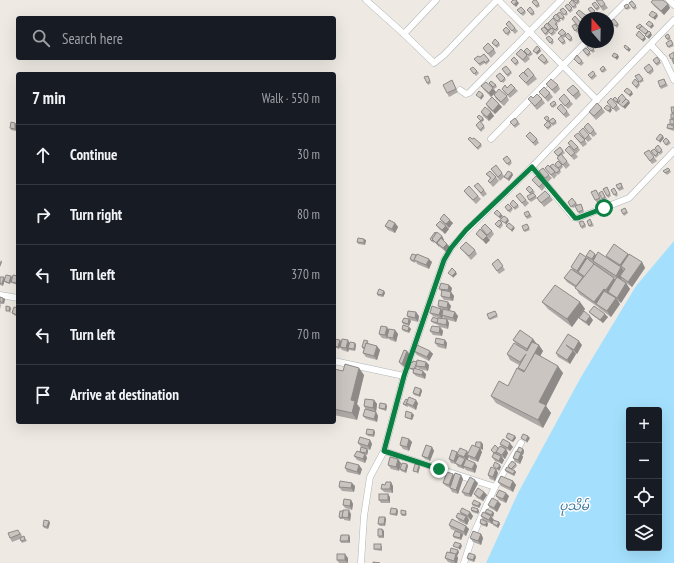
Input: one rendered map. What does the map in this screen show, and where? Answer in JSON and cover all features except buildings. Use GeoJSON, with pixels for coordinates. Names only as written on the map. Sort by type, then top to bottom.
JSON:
{"type":"FeatureCollection","features":[{"type":"Feature","properties":{"kind":"street"},"geometry":{"type":"LineString","coordinates":[[366,0],[434,63],[444,55],[498,0],[597,100]]}},
{"type":"Feature","properties":{"kind":"street"},"geometry":{"type":"LineString","coordinates":[[404,34],[436,0]]}},
{"type":"Feature","properties":{"kind":"street"},"geometry":{"type":"LineString","coordinates":[[460,90],[466,94],[469,93],[561,0]]}},
{"type":"Feature","properties":{"kind":"street"},"geometry":{"type":"LineString","coordinates":[[614,14],[628,0]]}},
{"type":"Feature","properties":{"kind":"street"},"geometry":{"type":"LineString","coordinates":[[669,0],[674,5]]}},
{"type":"Feature","properties":{"kind":"street"},"geometry":{"type":"LineString","coordinates":[[361,563],[364,516],[370,477],[384,451],[404,376],[444,260],[466,230],[532,167],[674,20]]}},
{"type":"Feature","properties":{"kind":"street"},"geometry":{"type":"LineString","coordinates":[[651,45],[664,59],[674,80]]}},
{"type":"Feature","properties":{"kind":"street"},"geometry":{"type":"LineString","coordinates":[[491,138],[580,48]]}},
{"type":"Feature","properties":{"kind":"street"},"geometry":{"type":"LineString","coordinates":[[532,167],[573,217],[578,218],[629,198],[674,151]]}},
{"type":"Feature","properties":{"kind":"street"},"geometry":{"type":"LineString","coordinates":[[0,295],[16,298]]}},
{"type":"Feature","properties":{"kind":"street"},"geometry":{"type":"LineString","coordinates":[[336,361],[404,376]]}},
{"type":"Feature","properties":{"kind":"street"},"geometry":{"type":"LineString","coordinates":[[464,563],[473,535],[495,487],[521,443]]}},
{"type":"Feature","properties":{"kind":"street"},"geometry":{"type":"LineString","coordinates":[[384,451],[495,487]]}},
{"type":"Feature","properties":{"kind":"water","name":"ပုသိမ်"},"geometry":{"type":"Polygon","coordinates":[[[674,241],[674,563],[486,563],[518,493],[581,377],[636,286],[674,241]]]}},
{"type":"Feature","properties":{"kind":"route"},"geometry":{"type":"LineString","coordinates":[[439,469],[384,451],[404,376],[444,260],[451,248],[466,230],[532,167],[573,217],[578,218],[604,208]]}}]}
